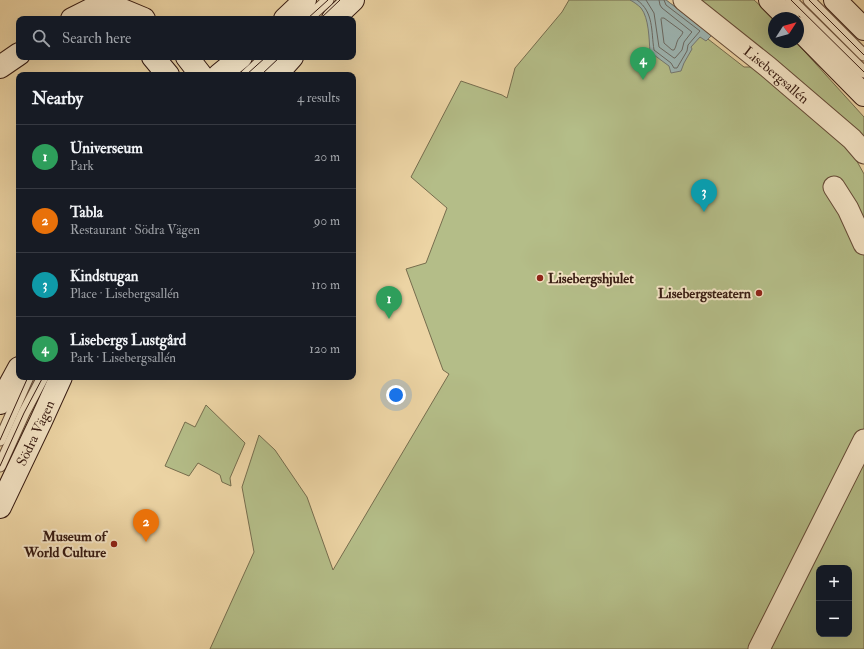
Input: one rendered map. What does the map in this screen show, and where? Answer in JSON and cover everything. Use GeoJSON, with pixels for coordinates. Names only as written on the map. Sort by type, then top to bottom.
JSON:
{"type":"FeatureCollection","features":[{"type":"Feature","properties":{"kind":"main road"},"geometry":{"type":"LineString","coordinates":[[288,16],[306,0]]}},
{"type":"Feature","properties":{"kind":"main road"},"geometry":{"type":"LineString","coordinates":[[770,0],[782,12]]}},
{"type":"Feature","properties":{"kind":"main road"},"geometry":{"type":"LineString","coordinates":[[835,0],[864,29]]}},
{"type":"Feature","properties":{"kind":"main road"},"geometry":{"type":"LineString","coordinates":[[78,16],[92,9],[123,14]]}},
{"type":"Feature","properties":{"kind":"main road"},"geometry":{"type":"LineString","coordinates":[[804,34],[864,94]]}},
{"type":"Feature","properties":{"kind":"main road"},"geometry":{"type":"LineString","coordinates":[[0,67],[16,56]]}},
{"type":"Feature","properties":{"kind":"main road"},"geometry":{"type":"LineString","coordinates":[[156,60],[166,72]]}},
{"type":"Feature","properties":{"kind":"main road"},"geometry":{"type":"LineString","coordinates":[[189,60],[199,72]]}},
{"type":"Feature","properties":{"kind":"main road"},"geometry":{"type":"LineString","coordinates":[[223,72],[237,60]]}},
{"type":"Feature","properties":{"kind":"main road"},"geometry":{"type":"LineString","coordinates":[[279,72],[289,60]]}},
{"type":"Feature","properties":{"kind":"main road"},"geometry":{"type":"LineString","coordinates":[[0,403],[16,374]]}},
{"type":"Feature","properties":{"kind":"main road","name":"Södra Vägen"},"geometry":{"type":"LineString","coordinates":[[0,507],[41,421],[53,380]]}},
{"type":"Feature","properties":{"kind":"street","name":"Lisebergsallén"},"geometry":{"type":"LineString","coordinates":[[684,0],[768,67],[852,139],[863,162]]}},
{"type":"Feature","properties":{"kind":"street"},"geometry":{"type":"LineString","coordinates":[[834,187],[848,210],[864,244]]}},
{"type":"Feature","properties":{"kind":"street"},"geometry":{"type":"LineString","coordinates":[[759,649],[832,484],[864,440]]}},
{"type":"Feature","properties":{"kind":"lane"},"geometry":{"type":"LineString","coordinates":[[792,0],[864,72]]}},
{"type":"Feature","properties":{"kind":"lane"},"geometry":{"type":"LineString","coordinates":[[809,0],[864,55]]}},
{"type":"Feature","properties":{"kind":"lane"},"geometry":{"type":"LineString","coordinates":[[314,16],[339,6]]}},
{"type":"Feature","properties":{"kind":"lane"},"geometry":{"type":"LineString","coordinates":[[324,16],[339,6]]}},
{"type":"Feature","properties":{"kind":"lane"},"geometry":{"type":"LineString","coordinates":[[837,46],[864,94]]}},
{"type":"Feature","properties":{"kind":"lane"},"geometry":{"type":"LineString","coordinates":[[249,72],[263,60]]}},
{"type":"Feature","properties":{"kind":"lane"},"geometry":{"type":"LineString","coordinates":[[264,72],[277,60]]}},
{"type":"Feature","properties":{"kind":"lane"},"geometry":{"type":"LineString","coordinates":[[0,440],[27,380]]}},
{"type":"Feature","properties":{"kind":"lane"},"geometry":{"type":"LineString","coordinates":[[0,466],[24,413],[52,380]]}},
{"type":"Feature","properties":{"kind":"green space"},"geometry":{"type":"Polygon","coordinates":[[[569,0],[666,0],[712,35],[708,39],[744,67],[753,67],[828,126],[854,156],[864,174],[864,649],[210,649],[254,552],[242,487],[259,435],[275,450],[307,497],[333,570],[449,374],[443,370],[406,269],[426,263],[447,208],[411,177],[461,81],[507,98],[515,68],[562,12],[569,0]]]}},
{"type":"Feature","properties":{"kind":"green space"},"geometry":{"type":"Polygon","coordinates":[[[697,0],[754,0],[768,13],[768,48],[801,48],[864,117],[864,137],[806,87],[697,0]]]}},
{"type":"Feature","properties":{"kind":"green space"},"geometry":{"type":"Polygon","coordinates":[[[206,405],[245,443],[230,478],[231,486],[222,482],[220,475],[198,463],[189,476],[165,466],[185,422],[195,427],[206,405]]]}},
{"type":"Feature","properties":{"kind":"water"},"geometry":{"type":"Polygon","coordinates":[[[630,0],[666,0],[712,35],[706,41],[700,37],[691,47],[692,49],[681,71],[671,73],[669,66],[650,52],[646,17],[641,8],[630,0]]]}},
{"type":"Feature","properties":{"kind":"tram line"},"geometry":{"type":"LineString","coordinates":[[310,16],[328,0]]}},
{"type":"Feature","properties":{"kind":"tram line"},"geometry":{"type":"LineString","coordinates":[[323,16],[340,0]]}},
{"type":"Feature","properties":{"kind":"tram line"},"geometry":{"type":"LineString","coordinates":[[791,0],[864,72]]}},
{"type":"Feature","properties":{"kind":"tram line"},"geometry":{"type":"LineString","coordinates":[[809,0],[864,55]]}},
{"type":"Feature","properties":{"kind":"tram line"},"geometry":{"type":"LineString","coordinates":[[249,72],[263,60]]}},
{"type":"Feature","properties":{"kind":"tram line"},"geometry":{"type":"LineString","coordinates":[[264,72],[277,60]]}},
{"type":"Feature","properties":{"kind":"tram line"},"geometry":{"type":"LineString","coordinates":[[0,440],[27,380]]}},
{"type":"Feature","properties":{"kind":"tram line"},"geometry":{"type":"LineString","coordinates":[[0,466],[24,413],[41,380]]}},
{"type":"Feature","properties":{"kind":"place","name":"Lisebergs Lustgård"},"geometry":{"type":"Point","coordinates":[643,80]}},
{"type":"Feature","properties":{"kind":"place","name":"Kindstugan"},"geometry":{"type":"Point","coordinates":[704,212]}},
{"type":"Feature","properties":{"kind":"place","name":"Lisebergshjulet"},"geometry":{"type":"Point","coordinates":[540,278]}},
{"type":"Feature","properties":{"kind":"place","name":"Lisebergsteatern"},"geometry":{"type":"Point","coordinates":[759,293]}},
{"type":"Feature","properties":{"kind":"place","name":"Universeum"},"geometry":{"type":"Point","coordinates":[389,319]}},
{"type":"Feature","properties":{"kind":"place","name":"Tabla"},"geometry":{"type":"Point","coordinates":[146,542]}},
{"type":"Feature","properties":{"kind":"place","name":"Museum of World Culture"},"geometry":{"type":"Point","coordinates":[114,544]}}]}
